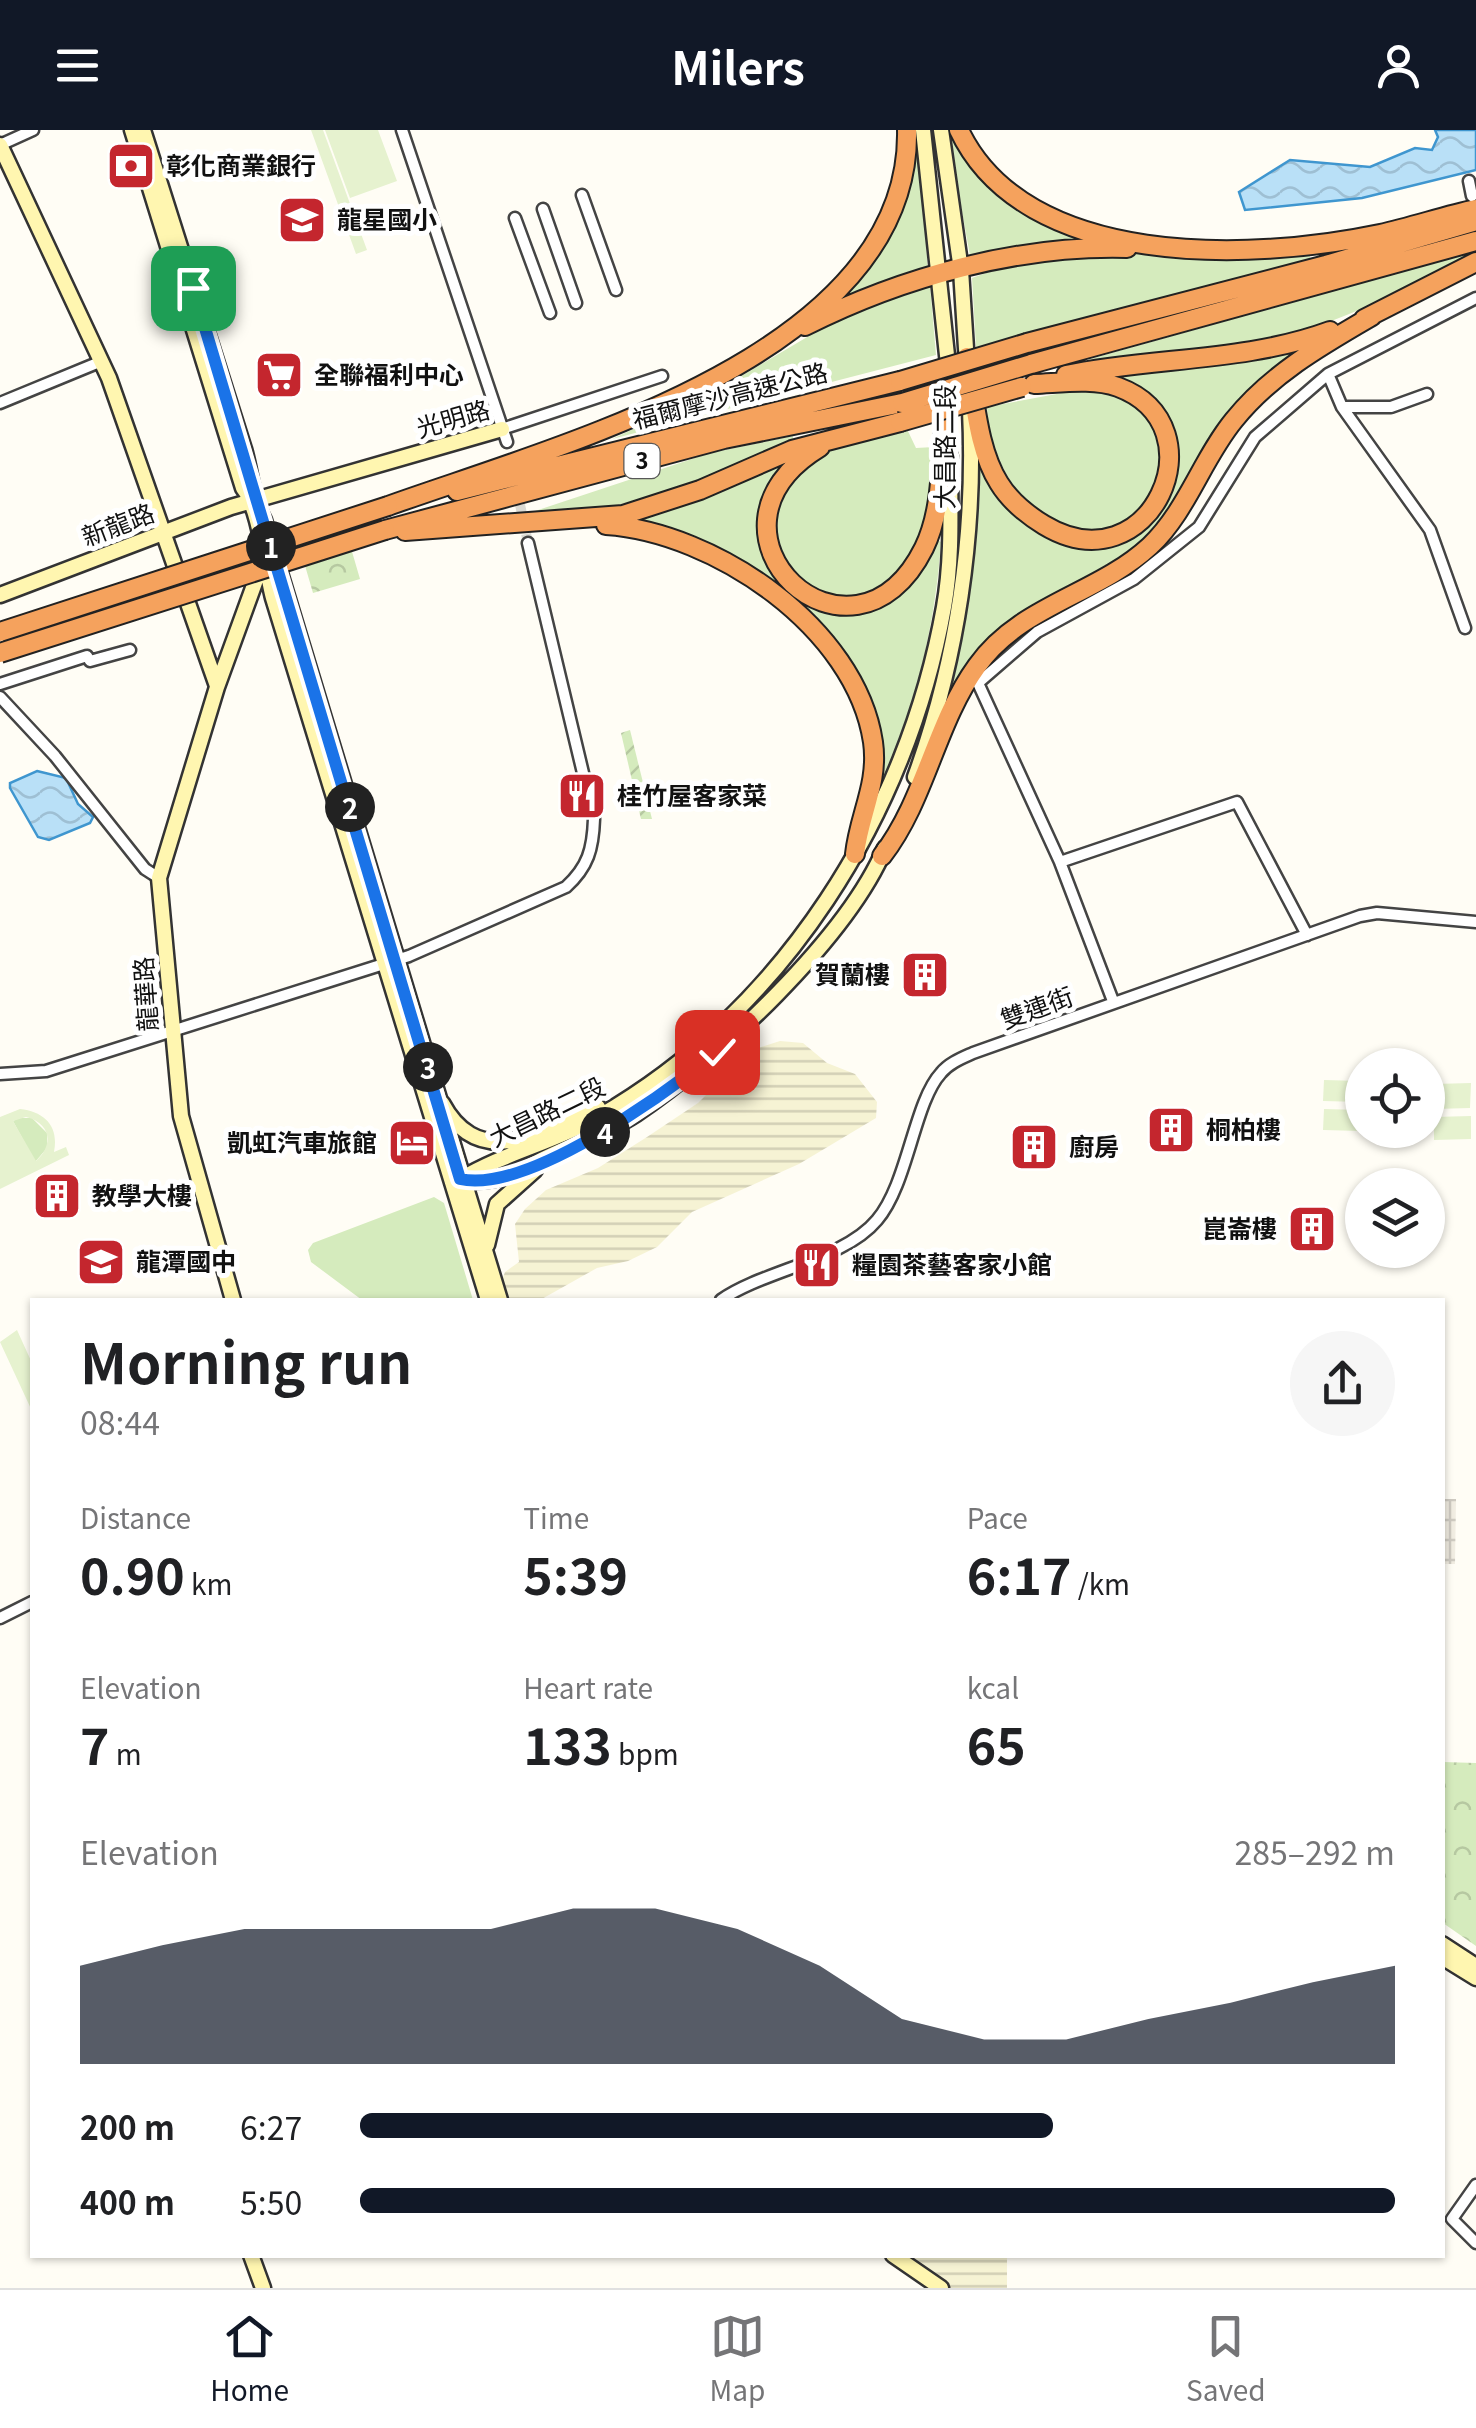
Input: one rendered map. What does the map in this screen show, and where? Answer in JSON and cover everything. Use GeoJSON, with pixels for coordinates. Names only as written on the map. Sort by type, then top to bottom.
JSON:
{"type":"FeatureCollection","features":[{"type":"Feature","properties":{"kind":"highway"},"geometry":{"type":"LineString","coordinates":[[388,506],[662,405],[717,380],[770,345],[821,305],[879,239],[902,182],[907,130]]}},
{"type":"Feature","properties":{"kind":"highway"},"geometry":{"type":"LineString","coordinates":[[959,130],[982,168],[1024,204],[1073,226],[1152,248]]}},
{"type":"Feature","properties":{"kind":"highway"},"geometry":{"type":"LineString","coordinates":[[770,345],[876,294],[961,270],[1057,250],[1326,242],[1474,203]]}},
{"type":"Feature","properties":{"kind":"highway","name":"福爾摩沙高速公路"},"geometry":{"type":"LineString","coordinates":[[0,632],[388,506],[900,380],[1326,266],[1476,220]]}},
{"type":"Feature","properties":{"kind":"highway","name":"福爾摩沙高速公路"},"geometry":{"type":"LineString","coordinates":[[0,653],[385,530],[724,440],[901,413],[1031,364],[1476,242]]}},
{"type":"Feature","properties":{"kind":"highway"},"geometry":{"type":"LineString","coordinates":[[882,856],[910,809],[962,692],[988,653],[1043,608],[1092,585],[1151,545],[1177,514],[1232,422],[1251,401],[1318,347],[1476,262]]}},
{"type":"Feature","properties":{"kind":"highway"},"geometry":{"type":"LineString","coordinates":[[385,530],[434,532],[565,522],[650,508],[792,450],[901,413],[1106,367],[1297,343],[1372,316]]}},
{"type":"Feature","properties":{"kind":"highway"},"geometry":{"type":"LineString","coordinates":[[967,357],[991,468],[1008,496],[1026,514],[1071,538],[1098,539],[1132,529],[1155,506],[1168,480],[1168,448],[1157,419],[1141,400],[1119,388],[1096,383],[1028,386]]}},
{"type":"Feature","properties":{"kind":"highway"},"geometry":{"type":"LineString","coordinates":[[838,436],[780,477],[771,495],[767,529],[774,562],[796,588],[829,606],[857,608],[896,586],[925,545],[935,512],[939,444],[950,386]]}},
{"type":"Feature","properties":{"kind":"highway"},"geometry":{"type":"LineString","coordinates":[[565,522],[656,531],[720,557],[774,594],[846,669],[873,745],[872,793],[855,854]]}},
{"type":"Feature","properties":{"kind":"main road"},"geometry":{"type":"LineString","coordinates":[[132,130],[254,486],[254,502],[279,596],[391,962],[487,1298]]}},
{"type":"Feature","properties":{"kind":"main road"},"geometry":{"type":"LineString","coordinates":[[143,130],[222,400]]}},
{"type":"Feature","properties":{"kind":"main road","name":"大昌路二段"},"geometry":{"type":"LineString","coordinates":[[460,1179],[598,1117],[644,1087],[727,1022],[765,982],[810,924],[855,854],[901,767],[938,638],[949,571],[950,386],[942,275],[923,130]]}},
{"type":"Feature","properties":{"kind":"main road","name":"大昌路二段"},"geometry":{"type":"LineString","coordinates":[[460,1179],[484,1183],[590,1140],[677,1084],[755,1016],[822,940],[882,856],[935,718],[958,615],[970,505],[961,270],[941,130]]}},
{"type":"Feature","properties":{"kind":"main road"},"geometry":{"type":"LineString","coordinates":[[0,145],[102,361],[218,687]]}},
{"type":"Feature","properties":{"kind":"main road","name":"光明路"},"geometry":{"type":"LineString","coordinates":[[254,502],[504,436]]}},
{"type":"Feature","properties":{"kind":"main road","name":"新龍路"},"geometry":{"type":"LineString","coordinates":[[0,595],[162,532],[254,502]]}},
{"type":"Feature","properties":{"kind":"main road","name":"龍華路"},"geometry":{"type":"LineString","coordinates":[[232,1298],[181,1116],[159,878],[257,570],[270,562]]}},
{"type":"Feature","properties":{"kind":"main road"},"geometry":{"type":"LineString","coordinates":[[242,616],[279,596]]}},
{"type":"Feature","properties":{"kind":"main road"},"geometry":{"type":"LineString","coordinates":[[391,962],[499,1298]]}},
{"type":"Feature","properties":{"kind":"main road"},"geometry":{"type":"LineString","coordinates":[[432,1082],[445,1109],[459,1124],[476,1136],[500,1144],[535,1136],[644,1087]]}},
{"type":"Feature","properties":{"kind":"main road"},"geometry":{"type":"LineString","coordinates":[[489,1265],[490,1223],[504,1194],[532,1172],[590,1140]]}},
{"type":"Feature","properties":{"kind":"main road"},"geometry":{"type":"LineString","coordinates":[[1445,1946],[1476,1966]]}},
{"type":"Feature","properties":{"kind":"main road"},"geometry":{"type":"LineString","coordinates":[[1445,1959],[1476,1978]]}},
{"type":"Feature","properties":{"kind":"main road"},"geometry":{"type":"LineString","coordinates":[[252,2258],[263,2288]]}},
{"type":"Feature","properties":{"kind":"main road"},"geometry":{"type":"LineString","coordinates":[[898,2258],[942,2288]]}},
{"type":"Feature","properties":{"kind":"street"},"geometry":{"type":"LineString","coordinates":[[0,145],[32,130]]}},
{"type":"Feature","properties":{"kind":"street"},"geometry":{"type":"LineString","coordinates":[[402,130],[504,436]]}},
{"type":"Feature","properties":{"kind":"street"},"geometry":{"type":"LineString","coordinates":[[1470,182],[1474,203]]}},
{"type":"Feature","properties":{"kind":"street"},"geometry":{"type":"LineString","coordinates":[[582,195],[616,290]]}},
{"type":"Feature","properties":{"kind":"street"},"geometry":{"type":"LineString","coordinates":[[543,209],[576,303]]}},
{"type":"Feature","properties":{"kind":"street"},"geometry":{"type":"LineString","coordinates":[[516,218],[550,312]]}},
{"type":"Feature","properties":{"kind":"street"},"geometry":{"type":"LineString","coordinates":[[1113,1002],[1060,862],[978,683],[1036,632],[1134,579],[1198,527],[1255,437],[1328,374],[1476,298]]}},
{"type":"Feature","properties":{"kind":"street"},"geometry":{"type":"LineString","coordinates":[[0,403],[102,361]]}},
{"type":"Feature","properties":{"kind":"street"},"geometry":{"type":"LineString","coordinates":[[1328,374],[1342,406],[1430,530],[1465,628]]}},
{"type":"Feature","properties":{"kind":"street","name":"光明路"},"geometry":{"type":"LineString","coordinates":[[504,436],[662,376]]}},
{"type":"Feature","properties":{"kind":"street"},"geometry":{"type":"LineString","coordinates":[[1342,406],[1391,406],[1428,394]]}},
{"type":"Feature","properties":{"kind":"street"},"geometry":{"type":"LineString","coordinates":[[0,1074],[46,1071],[170,1028],[391,962],[566,887],[582,872],[594,846],[594,819],[528,543]]}},
{"type":"Feature","properties":{"kind":"street"},"geometry":{"type":"LineString","coordinates":[[0,684],[88,656],[90,662],[130,650]]}},
{"type":"Feature","properties":{"kind":"street"},"geometry":{"type":"LineString","coordinates":[[0,697],[145,869],[159,878]]}},
{"type":"Feature","properties":{"kind":"street"},"geometry":{"type":"LineString","coordinates":[[1060,862],[1236,802],[1307,935]]}},
{"type":"Feature","properties":{"kind":"street","name":"雙連街"},"geometry":{"type":"LineString","coordinates":[[724,1298],[737,1288],[840,1245],[876,1222],[890,1201],[938,1075],[952,1064],[1113,1002],[1376,913],[1476,922]]}},
{"type":"Feature","properties":{"kind":"street"},"geometry":{"type":"LineString","coordinates":[[0,1618],[30,1603]]}},
{"type":"Feature","properties":{"kind":"street"},"geometry":{"type":"LineString","coordinates":[[1476,2185],[1452,2218],[1476,2243]]}},
{"type":"Feature","properties":{"kind":"shaded area"},"geometry":{"type":"Polygon","coordinates":[[[780,1041],[803,1043],[827,1063],[855,1074],[877,1102],[876,1118],[799,1164],[692,1212],[657,1247],[628,1261],[597,1268],[544,1298],[506,1298],[501,1283],[505,1272],[519,1262],[515,1224],[525,1209],[546,1190],[598,1168],[698,1103],[713,1088],[743,1074],[758,1048],[780,1041]]]}},
{"type":"Feature","properties":{"kind":"shaded area"},"geometry":{"type":"Polygon","coordinates":[[[1445,1499],[1456,1499],[1455,1564],[1445,1564],[1445,1499]]]}},
{"type":"Feature","properties":{"kind":"shaded area"},"geometry":{"type":"Polygon","coordinates":[[[903,2258],[1007,2258],[1007,2288],[950,2288],[903,2258]]]}},
{"type":"Feature","properties":{"kind":"green space"},"geometry":{"type":"Polygon","coordinates":[[[311,130],[323,130],[367,250],[356,254],[311,130]]]}},
{"type":"Feature","properties":{"kind":"green space"},"geometry":{"type":"Polygon","coordinates":[[[325,130],[378,130],[397,181],[350,198],[325,130]]]}},
{"type":"Feature","properties":{"kind":"green space"},"geometry":{"type":"Polygon","coordinates":[[[947,130],[989,187],[1021,213],[1088,237],[1089,244],[971,261],[947,130]]]}},
{"type":"Feature","properties":{"kind":"green space"},"geometry":{"type":"Polygon","coordinates":[[[915,151],[920,152],[928,272],[819,313],[883,241],[904,199],[915,151]]]}},
{"type":"Feature","properties":{"kind":"green space"},"geometry":{"type":"Polygon","coordinates":[[[1310,251],[1310,259],[976,347],[972,278],[1012,266],[1096,252],[1310,251]]]}},
{"type":"Feature","properties":{"kind":"green space"},"geometry":{"type":"Polygon","coordinates":[[[1476,251],[1370,305],[1287,336],[1215,350],[1083,361],[1476,251]]]}},
{"type":"Feature","properties":{"kind":"green space"},"geometry":{"type":"Polygon","coordinates":[[[930,285],[936,355],[612,439],[721,388],[846,314],[930,285]]]}},
{"type":"Feature","properties":{"kind":"green space"},"geometry":{"type":"Polygon","coordinates":[[[1312,344],[1282,362],[1231,410],[1208,442],[1179,502],[1146,542],[1022,613],[954,698],[950,691],[969,592],[978,444],[1009,500],[1032,527],[1071,544],[1112,542],[1149,523],[1163,507],[1173,488],[1175,463],[1166,421],[1103,376],[1312,344]]]}},
{"type":"Feature","properties":{"kind":"green space"},"geometry":{"type":"Polygon","coordinates":[[[1089,388],[1141,412],[1161,440],[1164,457],[1160,476],[1137,515],[1118,528],[1091,534],[1067,530],[1045,519],[1026,502],[998,456],[987,407],[1089,388]]]}},
{"type":"Feature","properties":{"kind":"green space"},"geometry":{"type":"Polygon","coordinates":[[[906,427],[916,448],[934,447],[927,516],[912,552],[883,583],[861,597],[832,596],[799,582],[779,552],[776,535],[776,517],[788,483],[799,469],[822,454],[906,427]]]}},
{"type":"Feature","properties":{"kind":"green space"},"geometry":{"type":"Polygon","coordinates":[[[793,436],[793,443],[661,494],[595,509],[520,516],[710,453],[793,436]]]}},
{"type":"Feature","properties":{"kind":"green space"},"geometry":{"type":"Polygon","coordinates":[[[800,453],[767,492],[760,532],[772,567],[798,595],[833,610],[871,609],[907,586],[936,539],[941,542],[920,676],[877,804],[881,751],[878,719],[870,696],[838,646],[793,600],[745,564],[635,522],[800,453]]]}},
{"type":"Feature","properties":{"kind":"green space"},"geometry":{"type":"Polygon","coordinates":[[[341,514],[360,579],[313,593],[294,528],[341,514]]]}},
{"type":"Feature","properties":{"kind":"green space"},"geometry":{"type":"Polygon","coordinates":[[[630,730],[652,819],[641,819],[621,733],[630,730]]]}},
{"type":"Feature","properties":{"kind":"green space"},"geometry":{"type":"Polygon","coordinates":[[[1324,1080],[1345,1081],[1345,1102],[1323,1101],[1324,1080]]]}},
{"type":"Feature","properties":{"kind":"green space"},"geometry":{"type":"Polygon","coordinates":[[[1471,1083],[1470,1108],[1445,1109],[1445,1084],[1471,1083]]]}},
{"type":"Feature","properties":{"kind":"green space"},"geometry":{"type":"Polygon","coordinates":[[[20,1109],[37,1113],[52,1128],[54,1152],[66,1147],[69,1155],[0,1189],[0,1117],[20,1109]],[[26,1117],[13,1121],[36,1161],[46,1148],[47,1135],[26,1117]]]}},
{"type":"Feature","properties":{"kind":"green space"},"geometry":{"type":"Polygon","coordinates":[[[1324,1109],[1345,1110],[1345,1131],[1323,1130],[1324,1109]]]}},
{"type":"Feature","properties":{"kind":"green space"},"geometry":{"type":"Polygon","coordinates":[[[1471,1116],[1471,1139],[1445,1140],[1445,1117],[1471,1116]]]}},
{"type":"Feature","properties":{"kind":"green space"},"geometry":{"type":"Polygon","coordinates":[[[32,1118],[47,1133],[47,1148],[35,1162],[13,1121],[32,1118]]]}},
{"type":"Feature","properties":{"kind":"green space"},"geometry":{"type":"Polygon","coordinates":[[[434,1197],[444,1203],[472,1298],[359,1298],[311,1262],[308,1250],[313,1243],[434,1197]]]}},
{"type":"Feature","properties":{"kind":"green space"},"geometry":{"type":"Polygon","coordinates":[[[17,1330],[30,1359],[30,1407],[0,1342],[17,1330]]]}},
{"type":"Feature","properties":{"kind":"green space"},"geometry":{"type":"Polygon","coordinates":[[[1445,1762],[1476,1763],[1476,1946],[1445,1924],[1445,1762]]]}},
{"type":"Feature","properties":{"kind":"water"},"geometry":{"type":"Polygon","coordinates":[[[1435,130],[1476,130],[1476,170],[1362,198],[1245,210],[1239,192],[1290,160],[1370,167],[1415,148],[1432,150],[1438,137],[1435,130]]]}},
{"type":"Feature","properties":{"kind":"water"},"geometry":{"type":"Polygon","coordinates":[[[37,771],[66,778],[78,804],[93,817],[90,823],[49,840],[38,837],[10,788],[10,783],[37,771]]]}},
{"type":"Feature","properties":{"kind":"tunnel"},"geometry":{"type":"LineString","coordinates":[[517,490],[528,543]]}},
{"type":"Feature","properties":{"kind":"place","name":"彰化商業銀行"},"geometry":{"type":"Point","coordinates":[131,166]}},
{"type":"Feature","properties":{"kind":"place","name":"龍星國小"},"geometry":{"type":"Point","coordinates":[302,220]}},
{"type":"Feature","properties":{"kind":"place","name":"全聯福利中心"},"geometry":{"type":"Point","coordinates":[279,375]}},
{"type":"Feature","properties":{"kind":"place","name":"桂竹屋客家菜"},"geometry":{"type":"Point","coordinates":[582,796]}},
{"type":"Feature","properties":{"kind":"place","name":"賀蘭樓"},"geometry":{"type":"Point","coordinates":[925,975]}},
{"type":"Feature","properties":{"kind":"place","name":"桐柏樓"},"geometry":{"type":"Point","coordinates":[1171,1130]}},
{"type":"Feature","properties":{"kind":"place","name":"凱虹汽車旅館"},"geometry":{"type":"Point","coordinates":[412,1143]}},
{"type":"Feature","properties":{"kind":"place","name":"廚房"},"geometry":{"type":"Point","coordinates":[1034,1147]}},
{"type":"Feature","properties":{"kind":"place","name":"教學大樓"},"geometry":{"type":"Point","coordinates":[57,1196]}},
{"type":"Feature","properties":{"kind":"place","name":"崑崙樓"},"geometry":{"type":"Point","coordinates":[1312,1229]}},
{"type":"Feature","properties":{"kind":"place","name":"龍潭國中"},"geometry":{"type":"Point","coordinates":[101,1262]}},
{"type":"Feature","properties":{"kind":"place","name":"糧園茶藝客家小館"},"geometry":{"type":"Point","coordinates":[817,1265]}},
{"type":"Feature","properties":{"kind":"route"},"geometry":{"type":"LineString","coordinates":[[193,288],[460,1179],[484,1183],[590,1140],[635,1114],[717,1052]]}}]}
